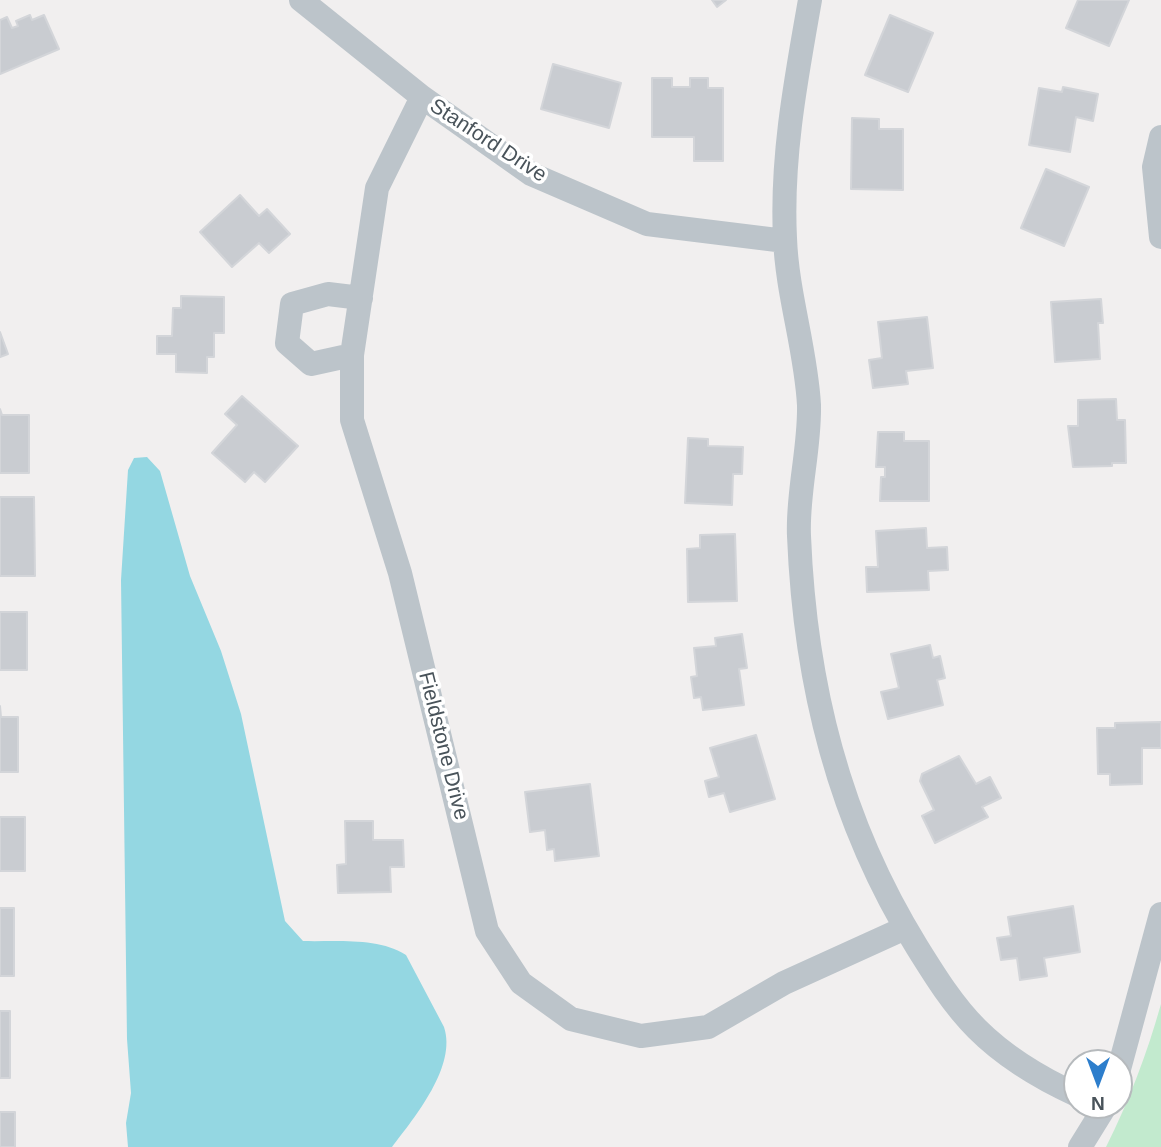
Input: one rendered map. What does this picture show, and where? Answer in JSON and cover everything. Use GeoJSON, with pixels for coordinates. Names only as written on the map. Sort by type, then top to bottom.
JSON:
{"type":"FeatureCollection","features":[{"type":"Feature","properties":{"kind":"street","name":"Stanford Drive"},"geometry":{"type":"LineString","coordinates":[[301,0],[422,97],[531,174],[647,224],[785,241]]}},
{"type":"Feature","properties":{"kind":"street"},"geometry":{"type":"LineString","coordinates":[[810,0],[792,101],[785,174],[785,241],[807,377],[808,429],[799,533],[808,647],[821,723],[856,827],[905,928],[939,981],[979,1031],[1041,1077],[1063,1088]]}},
{"type":"Feature","properties":{"kind":"street","name":"Fieldstone Drive"},"geometry":{"type":"LineString","coordinates":[[422,97],[377,188],[352,355],[352,421],[400,573],[487,931],[522,983],[571,1019],[640,1036],[708,1027],[783,983],[905,928]]}},
{"type":"Feature","properties":{"kind":"street"},"geometry":{"type":"LineString","coordinates":[[1161,137],[1154,167],[1161,237]]}},
{"type":"Feature","properties":{"kind":"street"},"geometry":{"type":"LineString","coordinates":[[352,355],[311,364],[287,343],[292,304],[328,294],[361,298]]}},
{"type":"Feature","properties":{"kind":"street"},"geometry":{"type":"LineString","coordinates":[[1124,1049],[1161,914]]}},
{"type":"Feature","properties":{"kind":"street"},"geometry":{"type":"LineString","coordinates":[[1080,1147],[1096,1119]]}},
{"type":"Feature","properties":{"kind":"green space"},"geometry":{"type":"Polygon","coordinates":[[[1161,1004],[1161,1147],[1106,1147],[1119,1119],[1133,1119],[1133,1086],[1161,1004]]]}},
{"type":"Feature","properties":{"kind":"water"},"geometry":{"type":"Polygon","coordinates":[[[147,457],[160,471],[190,576],[221,651],[241,714],[285,921],[303,941],[370,943],[395,949],[406,955],[444,1027],[445,1058],[439,1074],[422,1106],[392,1147],[128,1147],[126,1123],[131,1093],[127,1039],[121,580],[128,470],[134,458],[147,457]]]}},
{"type":"Feature","properties":{"kind":"building"},"geometry":{"type":"Polygon","coordinates":[[[712,0],[726,0],[717,7],[712,0]]]}},
{"type":"Feature","properties":{"kind":"building"},"geometry":{"type":"Polygon","coordinates":[[[1078,0],[1129,0],[1109,46],[1066,28],[1078,0]]]}},
{"type":"Feature","properties":{"kind":"building"},"geometry":{"type":"Polygon","coordinates":[[[30,15],[32,20],[44,15],[59,49],[0,74],[0,20],[7,17],[12,28],[18,26],[16,21],[30,15]]]}},
{"type":"Feature","properties":{"kind":"building"},"geometry":{"type":"Polygon","coordinates":[[[890,15],[933,33],[908,92],[865,75],[890,15]]]}},
{"type":"Feature","properties":{"kind":"building"},"geometry":{"type":"Polygon","coordinates":[[[553,64],[621,83],[609,128],[541,109],[553,64]]]}},
{"type":"Feature","properties":{"kind":"building"},"geometry":{"type":"Polygon","coordinates":[[[652,78],[672,78],[672,87],[690,87],[690,78],[708,78],[708,88],[723,88],[723,161],[694,161],[694,137],[652,137],[652,78]]]}},
{"type":"Feature","properties":{"kind":"building"},"geometry":{"type":"Polygon","coordinates":[[[1063,87],[1098,94],[1093,121],[1076,117],[1070,152],[1029,145],[1039,88],[1062,92],[1063,87]]]}},
{"type":"Feature","properties":{"kind":"building"},"geometry":{"type":"Polygon","coordinates":[[[852,118],[879,119],[879,129],[903,129],[903,190],[851,189],[852,118]]]}},
{"type":"Feature","properties":{"kind":"building"},"geometry":{"type":"Polygon","coordinates":[[[1046,169],[1089,187],[1064,246],[1021,228],[1046,169]]]}},
{"type":"Feature","properties":{"kind":"building"},"geometry":{"type":"Polygon","coordinates":[[[240,195],[259,216],[267,209],[290,234],[269,253],[259,243],[232,267],[200,232],[240,195]]]}},
{"type":"Feature","properties":{"kind":"building"},"geometry":{"type":"Polygon","coordinates":[[[181,296],[224,297],[224,333],[214,333],[214,357],[207,357],[207,373],[176,372],[176,354],[157,354],[157,336],[172,336],[173,308],[181,308],[181,296]]]}},
{"type":"Feature","properties":{"kind":"building"},"geometry":{"type":"Polygon","coordinates":[[[1101,299],[1103,323],[1098,323],[1100,359],[1055,362],[1051,302],[1101,299]]]}},
{"type":"Feature","properties":{"kind":"building"},"geometry":{"type":"Polygon","coordinates":[[[927,317],[933,368],[906,371],[908,384],[873,388],[869,360],[882,358],[878,322],[927,317]]]}},
{"type":"Feature","properties":{"kind":"building"},"geometry":{"type":"Polygon","coordinates":[[[0,332],[8,354],[0,357],[0,332]]]}},
{"type":"Feature","properties":{"kind":"building"},"geometry":{"type":"Polygon","coordinates":[[[242,396],[298,446],[265,482],[254,472],[245,482],[212,453],[237,425],[225,414],[242,396]]]}},
{"type":"Feature","properties":{"kind":"building"},"geometry":{"type":"Polygon","coordinates":[[[1116,399],[1117,420],[1125,420],[1126,463],[1073,467],[1068,426],[1078,426],[1078,400],[1116,399]]]}},
{"type":"Feature","properties":{"kind":"building"},"geometry":{"type":"Polygon","coordinates":[[[0,409],[2,415],[29,415],[29,473],[0,473],[0,409]]]}},
{"type":"Feature","properties":{"kind":"building"},"geometry":{"type":"Polygon","coordinates":[[[878,432],[904,432],[904,441],[929,441],[929,501],[880,501],[881,477],[885,477],[885,467],[876,467],[878,432]]]}},
{"type":"Feature","properties":{"kind":"building"},"geometry":{"type":"Polygon","coordinates":[[[688,438],[708,439],[708,446],[743,447],[742,474],[733,474],[732,505],[685,503],[688,438]]]}},
{"type":"Feature","properties":{"kind":"building"},"geometry":{"type":"Polygon","coordinates":[[[0,497],[34,497],[35,576],[0,576],[0,497]]]}},
{"type":"Feature","properties":{"kind":"building"},"geometry":{"type":"Polygon","coordinates":[[[926,528],[927,548],[947,547],[948,570],[928,571],[929,590],[867,592],[866,567],[878,567],[876,531],[926,528]]]}},
{"type":"Feature","properties":{"kind":"building"},"geometry":{"type":"Polygon","coordinates":[[[735,534],[737,601],[688,602],[687,549],[700,548],[700,535],[735,534]]]}},
{"type":"Feature","properties":{"kind":"building"},"geometry":{"type":"Polygon","coordinates":[[[0,612],[27,612],[27,670],[0,670],[0,612]]]}},
{"type":"Feature","properties":{"kind":"building"},"geometry":{"type":"Polygon","coordinates":[[[742,634],[747,668],[739,669],[744,705],[703,710],[701,697],[694,698],[691,677],[697,676],[694,648],[716,646],[715,638],[742,634]]]}},
{"type":"Feature","properties":{"kind":"building"},"geometry":{"type":"Polygon","coordinates":[[[930,645],[933,658],[940,656],[945,678],[937,680],[943,705],[888,719],[881,692],[899,688],[891,654],[930,645]]]}},
{"type":"Feature","properties":{"kind":"building"},"geometry":{"type":"Polygon","coordinates":[[[0,706],[1,717],[18,717],[18,772],[0,772],[0,706]]]}},
{"type":"Feature","properties":{"kind":"building"},"geometry":{"type":"Polygon","coordinates":[[[1161,722],[1161,748],[1142,748],[1142,784],[1110,785],[1110,774],[1098,774],[1097,728],[1115,728],[1115,723],[1161,722]]]}},
{"type":"Feature","properties":{"kind":"building"},"geometry":{"type":"Polygon","coordinates":[[[756,735],[775,799],[730,812],[724,793],[709,797],[705,781],[719,777],[710,748],[756,735]]]}},
{"type":"Feature","properties":{"kind":"building"},"geometry":{"type":"Polygon","coordinates":[[[959,756],[976,784],[990,777],[1001,798],[982,807],[988,817],[935,843],[922,816],[934,810],[920,781],[922,774],[959,756]]]}},
{"type":"Feature","properties":{"kind":"building"},"geometry":{"type":"Polygon","coordinates":[[[590,784],[599,856],[555,861],[554,849],[547,850],[545,830],[530,832],[525,792],[590,784]]]}},
{"type":"Feature","properties":{"kind":"building"},"geometry":{"type":"Polygon","coordinates":[[[0,817],[25,817],[25,871],[0,871],[0,817]]]}},
{"type":"Feature","properties":{"kind":"building"},"geometry":{"type":"Polygon","coordinates":[[[345,821],[373,821],[373,840],[403,840],[404,867],[390,867],[391,892],[338,893],[337,865],[346,864],[345,821]]]}},
{"type":"Feature","properties":{"kind":"building"},"geometry":{"type":"Polygon","coordinates":[[[1073,906],[1080,952],[1044,958],[1047,976],[1020,980],[1017,958],[1001,960],[997,938],[1011,936],[1008,917],[1073,906]]]}},
{"type":"Feature","properties":{"kind":"building"},"geometry":{"type":"Polygon","coordinates":[[[0,908],[14,908],[14,976],[0,976],[0,908]]]}},
{"type":"Feature","properties":{"kind":"building"},"geometry":{"type":"Polygon","coordinates":[[[0,1011],[10,1011],[10,1078],[0,1078],[0,1011]]]}},
{"type":"Feature","properties":{"kind":"building"},"geometry":{"type":"Polygon","coordinates":[[[0,1112],[15,1112],[15,1147],[0,1147],[0,1112]]]}}]}
